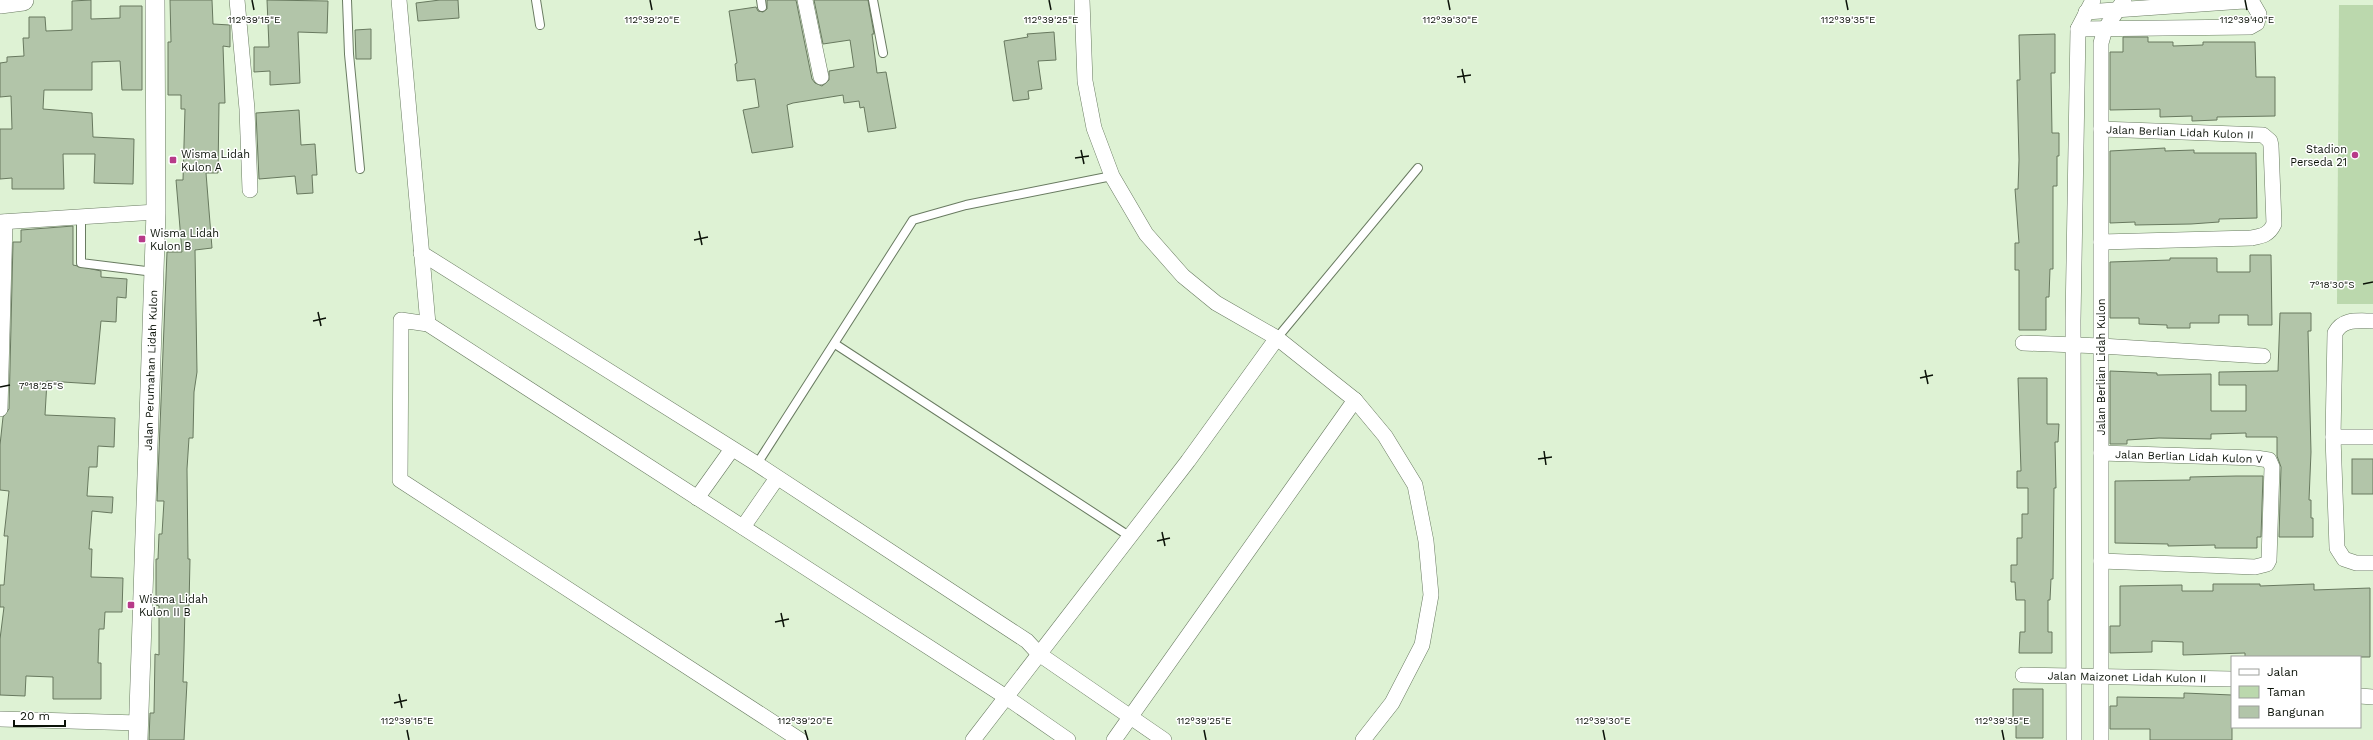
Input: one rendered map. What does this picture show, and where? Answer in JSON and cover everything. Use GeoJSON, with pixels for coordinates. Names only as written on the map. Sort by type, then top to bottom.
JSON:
{"type":"FeatureCollection","features":[{"type":"Feature","properties":{"kind":"main road"},"geometry":{"type":"LineString","coordinates":[[0,3],[23,0]]}},
{"type":"Feature","properties":{"kind":"street","name":"Jalan Perumahan Lidah Kulon"},"geometry":{"type":"LineString","coordinates":[[139,731],[156,212],[155,0]]}},
{"type":"Feature","properties":{"kind":"street"},"geometry":{"type":"LineString","coordinates":[[237,0],[247,109],[250,190]]}},
{"type":"Feature","properties":{"kind":"street"},"geometry":{"type":"LineString","coordinates":[[399,0],[428,324]]}},
{"type":"Feature","properties":{"kind":"street"},"geometry":{"type":"LineString","coordinates":[[805,0],[821,77]]}},
{"type":"Feature","properties":{"kind":"street"},"geometry":{"type":"LineString","coordinates":[[1082,0],[1085,81],[1094,128],[1112,176],[1146,234],[1183,276],[1216,303],[1276,338],[1355,400],[1386,436],[1415,485],[1426,541],[1431,595],[1422,645],[1392,703],[1363,740]]}},
{"type":"Feature","properties":{"kind":"street"},"geometry":{"type":"LineString","coordinates":[[2074,740],[2073,346],[2078,29],[2090,6],[2244,1],[2252,2],[2259,14],[2257,23],[2250,27],[2078,29]]}},
{"type":"Feature","properties":{"kind":"street","name":"Jalan Berlian Lidah Kulon"},"geometry":{"type":"LineString","coordinates":[[2101,740],[2101,43],[2105,29],[2122,5]]}},
{"type":"Feature","properties":{"kind":"street","name":"Jalan Berlian Lidah Kulon II"},"geometry":{"type":"LineString","coordinates":[[2101,129],[2263,135],[2270,141],[2271,146],[2274,224],[2271,231],[2265,235],[2251,238],[2101,242]]}},
{"type":"Feature","properties":{"kind":"street"},"geometry":{"type":"LineString","coordinates":[[0,409],[3,222],[156,212]]}},
{"type":"Feature","properties":{"kind":"street"},"geometry":{"type":"LineString","coordinates":[[421,253],[757,464],[1027,641],[1039,654],[1164,740]]}},
{"type":"Feature","properties":{"kind":"street"},"geometry":{"type":"LineString","coordinates":[[800,740],[400,480],[402,320],[428,324],[1006,697],[1068,740]]}},
{"type":"Feature","properties":{"kind":"street"},"geometry":{"type":"LineString","coordinates":[[2373,321],[2345,322],[2338,326],[2335,333],[2333,437],[2337,548],[2344,559],[2356,563],[2373,563]]}},
{"type":"Feature","properties":{"kind":"street"},"geometry":{"type":"LineString","coordinates":[[974,740],[1188,461],[1276,338]]}},
{"type":"Feature","properties":{"kind":"street"},"geometry":{"type":"LineString","coordinates":[[2023,343],[2101,346],[2263,356]]}},
{"type":"Feature","properties":{"kind":"street"},"geometry":{"type":"LineString","coordinates":[[1114,740],[1355,400]]}},
{"type":"Feature","properties":{"kind":"street"},"geometry":{"type":"LineString","coordinates":[[2333,437],[2373,437]]}},
{"type":"Feature","properties":{"kind":"street"},"geometry":{"type":"LineString","coordinates":[[697,498],[732,449]]}},
{"type":"Feature","properties":{"kind":"street","name":"Jalan Berlian Lidah Kulon V"},"geometry":{"type":"LineString","coordinates":[[2101,453],[2256,458],[2269,460],[2272,467],[2269,560],[2267,564],[2255,567],[2101,561]]}},
{"type":"Feature","properties":{"kind":"street"},"geometry":{"type":"LineString","coordinates":[[743,527],[777,478]]}},
{"type":"Feature","properties":{"kind":"street","name":"Jalan Maizonet Lidah Kulon II"},"geometry":{"type":"LineString","coordinates":[[2023,676],[2231,679]]}},
{"type":"Feature","properties":{"kind":"street"},"geometry":{"type":"LineString","coordinates":[[2361,696],[2373,697]]}},
{"type":"Feature","properties":{"kind":"street"},"geometry":{"type":"LineString","coordinates":[[0,719],[139,731]]}},
{"type":"Feature","properties":{"kind":"lane"},"geometry":{"type":"LineString","coordinates":[[347,0],[349,54],[360,169]]}},
{"type":"Feature","properties":{"kind":"lane"},"geometry":{"type":"LineString","coordinates":[[536,0],[540,25]]}},
{"type":"Feature","properties":{"kind":"lane"},"geometry":{"type":"LineString","coordinates":[[873,0],[883,53]]}},
{"type":"Feature","properties":{"kind":"lane"},"geometry":{"type":"LineString","coordinates":[[1276,338],[1418,168]]}},
{"type":"Feature","properties":{"kind":"lane"},"geometry":{"type":"LineString","coordinates":[[757,464],[835,344],[886,259],[914,220],[966,205],[1112,176]]}},
{"type":"Feature","properties":{"kind":"lane"},"geometry":{"type":"LineString","coordinates":[[81,216],[81,262],[154,272]]}},
{"type":"Feature","properties":{"kind":"lane"},"geometry":{"type":"LineString","coordinates":[[835,344],[1129,536]]}},
{"type":"Feature","properties":{"kind":"green space","name":"Stadion Perseda 21"},"geometry":{"type":"Polygon","coordinates":[[[2339,5],[2373,5],[2373,304],[2337,304],[2339,5]]]}},
{"type":"Feature","properties":{"kind":"building"},"geometry":{"type":"Polygon","coordinates":[[[91,0],[91,19],[120,18],[120,6],[142,6],[142,90],[122,90],[120,61],[92,62],[92,90],[44,90],[43,109],[92,113],[93,137],[134,139],[133,184],[94,183],[95,154],[63,154],[64,189],[12,189],[12,178],[0,179],[0,129],[12,129],[11,96],[0,97],[0,63],[7,62],[7,57],[24,56],[23,38],[29,38],[29,17],[45,17],[46,31],[72,30],[72,1],[91,0]]]}},
{"type":"Feature","properties":{"kind":"building"},"geometry":{"type":"Polygon","coordinates":[[[170,0],[212,0],[213,24],[230,25],[230,47],[223,46],[225,103],[219,103],[218,173],[206,173],[212,248],[195,250],[197,372],[194,392],[193,438],[189,438],[187,469],[188,559],[190,559],[189,606],[185,606],[183,682],[187,682],[184,740],[149,740],[150,713],[154,713],[155,654],[159,655],[159,606],[156,605],[156,559],[158,559],[159,534],[162,534],[164,501],[157,501],[167,252],[182,252],[176,180],[183,180],[185,109],[181,109],[181,95],[168,95],[168,42],[171,42],[170,0]]]}},
{"type":"Feature","properties":{"kind":"building"},"geometry":{"type":"Polygon","coordinates":[[[267,0],[328,1],[327,33],[298,32],[300,83],[270,85],[270,71],[254,72],[254,47],[269,47],[267,0]]]}},
{"type":"Feature","properties":{"kind":"building"},"geometry":{"type":"Polygon","coordinates":[[[440,0],[458,0],[459,18],[418,21],[416,3],[440,0]]]}},
{"type":"Feature","properties":{"kind":"building"},"geometry":{"type":"Polygon","coordinates":[[[767,0],[796,0],[812,79],[815,83],[822,86],[829,80],[829,71],[854,67],[850,40],[823,44],[814,0],[868,0],[874,34],[872,34],[877,73],[886,72],[896,128],[868,132],[864,107],[860,108],[859,101],[844,103],[843,95],[793,103],[787,105],[793,147],[752,153],[743,110],[759,107],[755,79],[737,81],[735,64],[737,63],[729,11],[756,7],[758,11],[763,12],[767,9],[767,0]]]}},
{"type":"Feature","properties":{"kind":"building"},"geometry":{"type":"Polygon","coordinates":[[[371,29],[371,59],[356,59],[355,30],[371,29]]]}},
{"type":"Feature","properties":{"kind":"building"},"geometry":{"type":"Polygon","coordinates":[[[1054,32],[1056,60],[1038,61],[1042,89],[1028,91],[1029,99],[1013,101],[1004,41],[1028,37],[1027,34],[1054,32]]]}},
{"type":"Feature","properties":{"kind":"building"},"geometry":{"type":"Polygon","coordinates":[[[2055,34],[2055,73],[2051,73],[2052,133],[2059,133],[2059,156],[2057,156],[2057,186],[2053,186],[2053,269],[2050,269],[2049,297],[2046,297],[2046,330],[2019,330],[2019,270],[2015,270],[2015,243],[2019,243],[2015,189],[2018,189],[2019,160],[2017,80],[2020,80],[2019,35],[2055,34]]]}},
{"type":"Feature","properties":{"kind":"building"},"geometry":{"type":"Polygon","coordinates":[[[2123,37],[2148,37],[2148,42],[2173,42],[2173,46],[2203,45],[2203,42],[2255,42],[2256,77],[2275,77],[2275,116],[2217,117],[2217,120],[2192,121],[2192,116],[2160,117],[2160,109],[2110,110],[2110,52],[2123,52],[2123,37]]]}},
{"type":"Feature","properties":{"kind":"building"},"geometry":{"type":"Polygon","coordinates":[[[299,110],[301,145],[315,144],[317,175],[312,175],[313,193],[297,194],[295,176],[259,179],[256,113],[299,110]]]}},
{"type":"Feature","properties":{"kind":"building"},"geometry":{"type":"Polygon","coordinates":[[[2165,148],[2165,151],[2194,150],[2194,153],[2256,153],[2257,218],[2219,219],[2219,222],[2191,224],[2135,225],[2135,222],[2110,223],[2110,151],[2165,148]]]}},
{"type":"Feature","properties":{"kind":"building"},"geometry":{"type":"Polygon","coordinates":[[[73,226],[73,265],[101,271],[101,277],[127,279],[126,298],[117,297],[116,322],[101,321],[95,384],[47,381],[45,415],[115,418],[114,447],[98,446],[97,467],[89,467],[87,496],[113,497],[112,513],[92,511],[89,549],[92,549],[91,577],[123,578],[122,612],[105,612],[104,629],[99,629],[98,663],[101,663],[101,699],[53,699],[53,677],[26,676],[25,696],[0,695],[0,639],[4,607],[0,607],[0,585],[4,585],[8,536],[4,536],[9,491],[0,490],[0,445],[3,417],[9,409],[13,242],[21,242],[21,230],[73,226]]]}},
{"type":"Feature","properties":{"kind":"building"},"geometry":{"type":"Polygon","coordinates":[[[2250,255],[2271,255],[2272,325],[2248,325],[2248,315],[2219,315],[2219,323],[2190,323],[2190,328],[2167,328],[2167,325],[2139,324],[2139,318],[2110,318],[2110,262],[2170,260],[2170,258],[2217,258],[2217,272],[2250,272],[2250,255]]]}},
{"type":"Feature","properties":{"kind":"building"},"geometry":{"type":"Polygon","coordinates":[[[2280,313],[2311,313],[2311,331],[2308,331],[2311,452],[2309,500],[2311,500],[2311,518],[2313,518],[2313,537],[2279,537],[2281,467],[2277,456],[2277,437],[2246,437],[2246,433],[2211,434],[2211,439],[2159,438],[2127,440],[2127,444],[2110,444],[2110,371],[2157,373],[2157,375],[2211,374],[2211,411],[2246,411],[2246,385],[2219,385],[2219,372],[2278,371],[2280,313]]]}},
{"type":"Feature","properties":{"kind":"building"},"geometry":{"type":"Polygon","coordinates":[[[2018,378],[2047,378],[2047,424],[2059,424],[2058,442],[2055,442],[2056,488],[2054,488],[2053,579],[2051,579],[2050,600],[2048,600],[2048,632],[2052,632],[2052,653],[2019,653],[2020,632],[2025,632],[2025,600],[2016,600],[2015,582],[2011,582],[2011,565],[2017,565],[2017,538],[2022,538],[2022,514],[2028,514],[2028,488],[2017,488],[2017,471],[2021,471],[2018,378]]]}},
{"type":"Feature","properties":{"kind":"building"},"geometry":{"type":"Polygon","coordinates":[[[2352,459],[2373,459],[2373,494],[2352,494],[2352,459]]]}},
{"type":"Feature","properties":{"kind":"building"},"geometry":{"type":"Polygon","coordinates":[[[2263,476],[2261,537],[2257,537],[2257,548],[2215,548],[2215,545],[2168,546],[2168,544],[2115,543],[2115,481],[2190,480],[2190,477],[2263,476]]]}},
{"type":"Feature","properties":{"kind":"building"},"geometry":{"type":"Polygon","coordinates":[[[2213,584],[2260,584],[2260,586],[2314,584],[2314,590],[2370,588],[2370,657],[2245,656],[2245,653],[2183,655],[2183,642],[2152,641],[2152,652],[2110,653],[2110,626],[2120,626],[2120,586],[2182,585],[2182,591],[2213,591],[2213,584]]]}},
{"type":"Feature","properties":{"kind":"building"},"geometry":{"type":"Polygon","coordinates":[[[2013,689],[2043,689],[2043,738],[2016,738],[2016,719],[2013,719],[2013,689]]]}},
{"type":"Feature","properties":{"kind":"building"},"geometry":{"type":"Polygon","coordinates":[[[2184,693],[2231,695],[2232,740],[2150,740],[2150,729],[2110,729],[2110,706],[2117,706],[2117,697],[2184,698],[2184,693]]]}},
{"type":"Feature","properties":{"kind":"place","name":"Stadion Perseda 21"},"geometry":{"type":"Point","coordinates":[2355,155]}},
{"type":"Feature","properties":{"kind":"place","name":"Wisma Lidah Kulon A"},"geometry":{"type":"Point","coordinates":[173,160]}},
{"type":"Feature","properties":{"kind":"place","name":"Wisma Lidah Kulon B"},"geometry":{"type":"Point","coordinates":[142,239]}},
{"type":"Feature","properties":{"kind":"place","name":"Wisma Lidah Kulon II B"},"geometry":{"type":"Point","coordinates":[131,605]}}]}
